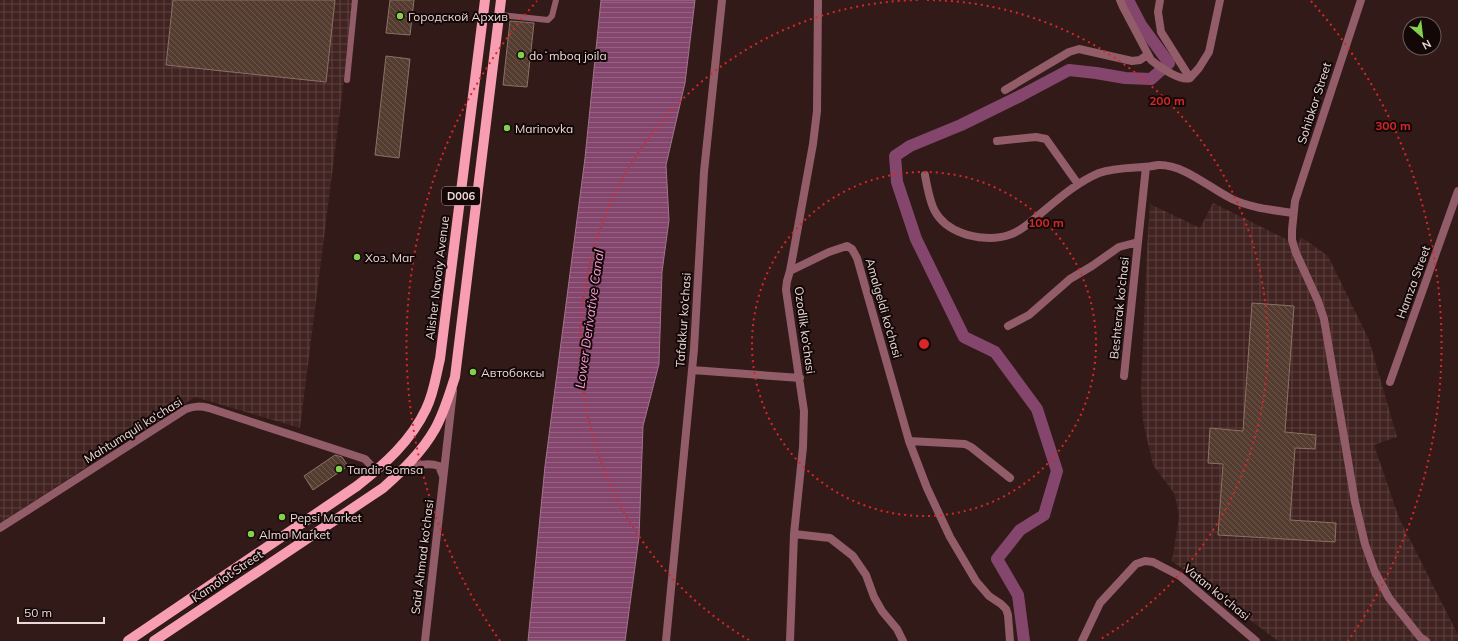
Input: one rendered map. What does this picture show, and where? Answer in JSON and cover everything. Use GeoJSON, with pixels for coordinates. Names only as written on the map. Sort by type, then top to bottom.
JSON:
{"type":"FeatureCollection","features":[{"type":"Feature","properties":{"kind":"main road","name":"Alisher Navoiy Avenue"},"geometry":{"type":"LineString","coordinates":[[433,391],[440,359],[485,0]]}},
{"type":"Feature","properties":{"kind":"main road","name":"D006"},"geometry":{"type":"LineString","coordinates":[[455,377],[501,0]]}},
{"type":"Feature","properties":{"kind":"main road","name":"Kamolot Street"},"geometry":{"type":"LineString","coordinates":[[154,641],[383,488],[400,472],[434,430],[446,406],[455,377]]}},
{"type":"Feature","properties":{"kind":"main road","name":"Kamolot Street"},"geometry":{"type":"LineString","coordinates":[[128,641],[376,471],[403,444],[418,424],[433,391]]}},
{"type":"Feature","properties":{"kind":"street","name":"Tafakkur ko‘chasi"},"geometry":{"type":"LineString","coordinates":[[666,641],[692,370],[704,172],[722,0]]}},
{"type":"Feature","properties":{"kind":"street","name":"Ozodlik ko‘chasi"},"geometry":{"type":"LineString","coordinates":[[790,641],[794,534],[803,447],[804,411],[786,290],[786,280],[790,271],[813,144],[817,111],[818,0]]}},
{"type":"Feature","properties":{"kind":"street"},"geometry":{"type":"LineString","coordinates":[[1120,0],[1147,55],[1157,65],[1180,78],[1187,80],[1200,68],[1209,52],[1220,0]]}},
{"type":"Feature","properties":{"kind":"street"},"geometry":{"type":"LineString","coordinates":[[1160,0],[1158,12],[1161,32],[1190,78]]}},
{"type":"Feature","properties":{"kind":"street","name":"Sohibkor Street"},"geometry":{"type":"LineString","coordinates":[[1361,0],[1295,201],[1292,240],[1324,319],[1355,502],[1365,544],[1375,572],[1390,598],[1420,637],[1426,641]]}},
{"type":"Feature","properties":{"kind":"street"},"geometry":{"type":"LineString","coordinates":[[1005,90],[1068,52],[1079,49],[1132,61],[1140,60],[1147,55]]}},
{"type":"Feature","properties":{"kind":"street"},"geometry":{"type":"LineString","coordinates":[[997,141],[1036,137],[1046,139],[1078,184]]}},
{"type":"Feature","properties":{"kind":"street"},"geometry":{"type":"LineString","coordinates":[[925,176],[929,200],[937,216],[951,228],[965,234],[982,237],[1001,237],[1010,235],[1022,228],[1078,184],[1098,174],[1118,168],[1158,165],[1181,169],[1233,199],[1256,207],[1293,213]]}},
{"type":"Feature","properties":{"kind":"street","name":"Beshterak ko‘chasi"},"geometry":{"type":"LineString","coordinates":[[1124,376],[1146,167]]}},
{"type":"Feature","properties":{"kind":"street","name":"Hamza Street"},"geometry":{"type":"LineString","coordinates":[[1390,382],[1458,190]]}},
{"type":"Feature","properties":{"kind":"street","name":"Beshterak ko‘chasi"},"geometry":{"type":"LineString","coordinates":[[1008,326],[1029,315],[1070,279],[1119,247],[1138,242]]}},
{"type":"Feature","properties":{"kind":"street","name":"Amalgeldi ko‘chasi"},"geometry":{"type":"LineString","coordinates":[[790,271],[829,252],[846,246],[852,248],[857,258],[909,441],[929,494],[962,558],[981,588],[1006,609],[1008,615],[1010,641]]}},
{"type":"Feature","properties":{"kind":"street"},"geometry":{"type":"LineString","coordinates":[[692,370],[800,378]]}},
{"type":"Feature","properties":{"kind":"street","name":"Said Ahmad ko‘chasi"},"geometry":{"type":"LineString","coordinates":[[425,641],[455,377]]}},
{"type":"Feature","properties":{"kind":"street","name":"Mahtumquli ko‘chasi"},"geometry":{"type":"LineString","coordinates":[[0,528],[186,409],[193,406],[209,408],[365,459],[376,471]]}},
{"type":"Feature","properties":{"kind":"street"},"geometry":{"type":"LineString","coordinates":[[909,441],[965,444],[1010,478]]}},
{"type":"Feature","properties":{"kind":"street"},"geometry":{"type":"LineString","coordinates":[[400,472],[415,465],[430,463],[439,466],[444,476]]}},
{"type":"Feature","properties":{"kind":"street"},"geometry":{"type":"LineString","coordinates":[[794,534],[830,538],[853,556],[866,575],[874,597],[882,611],[897,629],[903,641]]}},
{"type":"Feature","properties":{"kind":"street","name":"Vatan ko'chasi"},"geometry":{"type":"LineString","coordinates":[[1082,641],[1100,604],[1136,564],[1145,561],[1153,562],[1180,576],[1256,641]]}},
{"type":"Feature","properties":{"kind":"lane"},"geometry":{"type":"LineString","coordinates":[[346,80],[355,0]]}},
{"type":"Feature","properties":{"kind":"lane"},"geometry":{"type":"LineString","coordinates":[[500,15],[548,20],[552,16],[556,0]]}},
{"type":"Feature","properties":{"kind":"shaded area"},"geometry":{"type":"Polygon","coordinates":[[[0,0],[354,0],[300,428],[195,397],[0,523],[0,0]]]}},
{"type":"Feature","properties":{"kind":"shaded area"},"geometry":{"type":"Polygon","coordinates":[[[1213,203],[1298,245],[1301,237],[1328,256],[1369,340],[1397,437],[1374,445],[1399,518],[1458,635],[1458,641],[1278,641],[1172,561],[1179,517],[1177,505],[1174,493],[1153,465],[1143,421],[1141,388],[1150,204],[1200,228],[1213,203]]]}},
{"type":"Feature","properties":{"kind":"water","name":"Lower Derivative Canal"},"geometry":{"type":"Polygon","coordinates":[[[601,0],[695,0],[685,83],[666,165],[669,220],[662,272],[659,364],[643,426],[639,537],[625,641],[528,641],[545,466],[585,158],[601,0]]]}},
{"type":"Feature","properties":{"kind":"building"},"geometry":{"type":"Polygon","coordinates":[[[173,0],[335,0],[326,82],[166,65],[173,0]]]}},
{"type":"Feature","properties":{"kind":"building","name":"Городской Архив"},"geometry":{"type":"Polygon","coordinates":[[[390,0],[414,0],[410,35],[386,33],[390,0]]]}},
{"type":"Feature","properties":{"kind":"building"},"geometry":{"type":"Polygon","coordinates":[[[510,21],[534,23],[527,87],[503,85],[510,21]]]}},
{"type":"Feature","properties":{"kind":"building"},"geometry":{"type":"Polygon","coordinates":[[[386,56],[410,59],[399,158],[375,155],[386,56]]]}},
{"type":"Feature","properties":{"kind":"building"},"geometry":{"type":"Polygon","coordinates":[[[1252,303],[1294,306],[1285,432],[1316,435],[1315,449],[1295,448],[1290,520],[1336,523],[1335,542],[1218,535],[1223,464],[1208,463],[1210,428],[1243,431],[1252,303]]]}},
{"type":"Feature","properties":{"kind":"building"},"geometry":{"type":"Polygon","coordinates":[[[335,455],[342,457],[348,466],[313,490],[304,476],[335,455]]]}},
{"type":"Feature","properties":{"kind":"waterway"},"geometry":{"type":"LineString","coordinates":[[1024,641],[1018,595],[997,559],[1020,530],[1044,515],[1057,471],[1037,409],[995,352],[964,337],[916,239],[897,182],[895,156],[910,146],[961,125],[1069,70],[1125,78],[1151,79],[1169,63],[1141,25],[1128,0]]}},
{"type":"Feature","properties":{"kind":"place","name":"Городской Архив"},"geometry":{"type":"Point","coordinates":[400,16]}},
{"type":"Feature","properties":{"kind":"place","name":"doʻmboq joila"},"geometry":{"type":"Point","coordinates":[521,55]}},
{"type":"Feature","properties":{"kind":"place","name":"Marinovka"},"geometry":{"type":"Point","coordinates":[507,128]}},
{"type":"Feature","properties":{"kind":"place","name":"Хоз. Маг"},"geometry":{"type":"Point","coordinates":[357,257]}},
{"type":"Feature","properties":{"kind":"place","name":"Автобоксы"},"geometry":{"type":"Point","coordinates":[473,372]}},
{"type":"Feature","properties":{"kind":"place","name":"Tandir Somsa"},"geometry":{"type":"Point","coordinates":[339,469]}},
{"type":"Feature","properties":{"kind":"place","name":"Pepsi Market"},"geometry":{"type":"Point","coordinates":[282,517]}},
{"type":"Feature","properties":{"kind":"place","name":"Alma Market"},"geometry":{"type":"Point","coordinates":[251,534]}}]}
